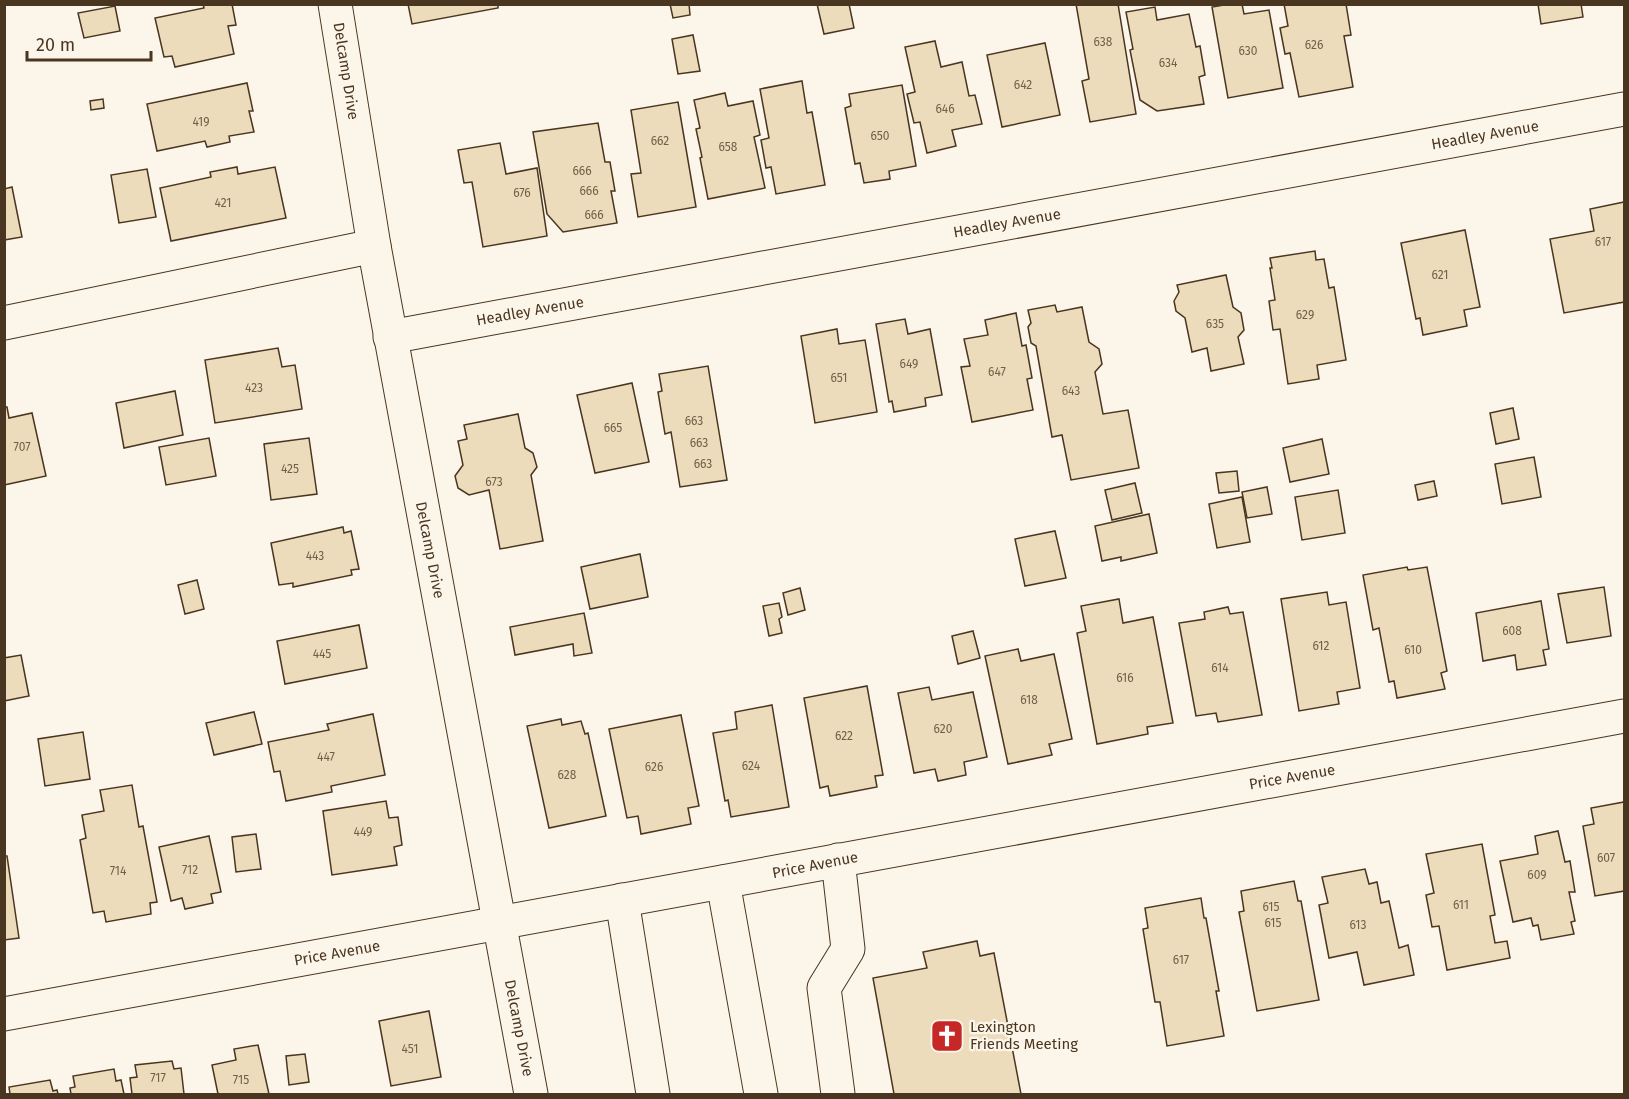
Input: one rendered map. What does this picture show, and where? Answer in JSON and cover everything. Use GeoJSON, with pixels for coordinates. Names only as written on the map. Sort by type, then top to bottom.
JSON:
{"type":"FeatureCollection","features":[{"type":"Feature","properties":{"kind":"street","name":"Delcamp Drive"},"geometry":{"type":"LineString","coordinates":[[335,4],[390,337],[531,1095]]}},
{"type":"Feature","properties":{"kind":"street","name":"Headley Avenue"},"geometry":{"type":"LineString","coordinates":[[390,337],[1624,110]]}},
{"type":"Feature","properties":{"kind":"street"},"geometry":{"type":"LineString","coordinates":[[4,322],[374,246]]}},
{"type":"Feature","properties":{"kind":"street","name":"Price Avenue"},"geometry":{"type":"LineString","coordinates":[[4,1014],[1624,716]]}},
{"type":"Feature","properties":{"kind":"street"},"geometry":{"type":"LineString","coordinates":[[838,860],[848,949],[824,988],[838,1095]]}},
{"type":"Feature","properties":{"kind":"street"},"geometry":{"type":"LineString","coordinates":[[723,882],[761,1095]]}},
{"type":"Feature","properties":{"kind":"street"},"geometry":{"type":"LineString","coordinates":[[622,900],[653,1095]]}},
{"type":"Feature","properties":{"kind":"building"},"geometry":{"type":"Polygon","coordinates":[[[203,4],[232,4],[236,25],[228,26],[234,54],[175,67],[172,56],[164,57],[155,18],[204,8],[203,4]]]}},
{"type":"Feature","properties":{"kind":"building"},"geometry":{"type":"Polygon","coordinates":[[[408,4],[498,4],[498,8],[412,24],[408,4]]]}},
{"type":"Feature","properties":{"kind":"building"},"geometry":{"type":"Polygon","coordinates":[[[670,4],[689,4],[690,15],[673,18],[670,4]]]}},
{"type":"Feature","properties":{"kind":"building"},"geometry":{"type":"Polygon","coordinates":[[[817,4],[849,4],[854,28],[824,34],[817,4]]]}},
{"type":"Feature","properties":{"kind":"building"},"geometry":{"type":"Polygon","coordinates":[[[1076,4],[1118,4],[1136,114],[1090,122],[1082,81],[1089,79],[1076,4]]]}},
{"type":"Feature","properties":{"kind":"building"},"geometry":{"type":"Polygon","coordinates":[[[1242,4],[1244,14],[1269,10],[1283,88],[1228,98],[1212,7],[1242,4]]]}},
{"type":"Feature","properties":{"kind":"building"},"geometry":{"type":"Polygon","coordinates":[[[1284,4],[1346,4],[1351,35],[1344,36],[1353,87],[1299,97],[1290,53],[1285,54],[1280,28],[1288,26],[1284,4]]]}},
{"type":"Feature","properties":{"kind":"building"},"geometry":{"type":"Polygon","coordinates":[[[1538,4],[1581,4],[1583,17],[1541,24],[1538,4]]]}},
{"type":"Feature","properties":{"kind":"building"},"geometry":{"type":"Polygon","coordinates":[[[115,6],[120,31],[84,38],[78,13],[115,6]]]}},
{"type":"Feature","properties":{"kind":"building"},"geometry":{"type":"Polygon","coordinates":[[[1155,7],[1157,20],[1189,14],[1196,47],[1200,46],[1205,75],[1199,77],[1204,104],[1157,111],[1140,100],[1130,50],[1133,49],[1126,12],[1155,7]]]}},
{"type":"Feature","properties":{"kind":"building"},"geometry":{"type":"Polygon","coordinates":[[[693,35],[700,71],[678,74],[672,39],[693,35]]]}},
{"type":"Feature","properties":{"kind":"building"},"geometry":{"type":"Polygon","coordinates":[[[935,41],[941,67],[962,62],[969,96],[975,95],[982,124],[952,130],[956,146],[927,153],[920,122],[914,123],[907,94],[915,92],[905,47],[935,41]]]}},
{"type":"Feature","properties":{"kind":"building"},"geometry":{"type":"Polygon","coordinates":[[[1045,43],[1060,115],[1002,127],[987,55],[1045,43]]]}},
{"type":"Feature","properties":{"kind":"building"},"geometry":{"type":"Polygon","coordinates":[[[802,81],[807,113],[812,112],[825,185],[776,194],[771,167],[766,168],[761,140],[769,138],[760,89],[802,81]]]}},
{"type":"Feature","properties":{"kind":"building"},"geometry":{"type":"Polygon","coordinates":[[[247,83],[253,111],[249,111],[254,132],[229,136],[230,142],[207,147],[205,141],[157,151],[147,104],[247,83]]]}},
{"type":"Feature","properties":{"kind":"building"},"geometry":{"type":"Polygon","coordinates":[[[902,85],[916,166],[889,171],[890,179],[864,183],[860,163],[855,164],[845,108],[851,106],[849,94],[902,85]]]}},
{"type":"Feature","properties":{"kind":"building"},"geometry":{"type":"Polygon","coordinates":[[[725,93],[728,106],[753,101],[760,135],[754,137],[765,188],[708,199],[700,158],[702,157],[696,129],[700,128],[694,100],[725,93]]]}},
{"type":"Feature","properties":{"kind":"building"},"geometry":{"type":"Polygon","coordinates":[[[103,99],[104,108],[91,110],[90,101],[103,99]]]}},
{"type":"Feature","properties":{"kind":"building"},"geometry":{"type":"Polygon","coordinates":[[[678,102],[696,207],[638,217],[631,174],[641,173],[631,110],[678,102]]]}},
{"type":"Feature","properties":{"kind":"building"},"geometry":{"type":"Polygon","coordinates":[[[598,123],[605,162],[610,162],[615,191],[611,191],[617,223],[563,232],[547,214],[533,132],[598,123]]]}},
{"type":"Feature","properties":{"kind":"building"},"geometry":{"type":"Polygon","coordinates":[[[500,143],[506,174],[537,168],[547,236],[483,247],[472,182],[464,183],[458,150],[500,143]]]}},
{"type":"Feature","properties":{"kind":"building"},"geometry":{"type":"Polygon","coordinates":[[[237,167],[238,174],[275,167],[286,218],[171,241],[160,188],[211,177],[210,172],[237,167]]]}},
{"type":"Feature","properties":{"kind":"building"},"geometry":{"type":"Polygon","coordinates":[[[147,169],[156,217],[119,223],[111,175],[147,169]]]}},
{"type":"Feature","properties":{"kind":"building"},"geometry":{"type":"Polygon","coordinates":[[[12,187],[22,237],[4,240],[4,189],[12,187]]]}},
{"type":"Feature","properties":{"kind":"building"},"geometry":{"type":"Polygon","coordinates":[[[1624,202],[1624,302],[1564,313],[1550,239],[1594,231],[1590,209],[1624,202]]]}},
{"type":"Feature","properties":{"kind":"building"},"geometry":{"type":"Polygon","coordinates":[[[1465,230],[1480,307],[1464,310],[1467,326],[1423,335],[1420,318],[1416,319],[1401,243],[1465,230]]]}},
{"type":"Feature","properties":{"kind":"building"},"geometry":{"type":"Polygon","coordinates":[[[1315,251],[1316,260],[1324,259],[1329,288],[1334,287],[1346,360],[1317,365],[1319,379],[1288,384],[1280,329],[1273,330],[1269,301],[1275,300],[1270,258],[1315,251]]]}},
{"type":"Feature","properties":{"kind":"building"},"geometry":{"type":"Polygon","coordinates":[[[1226,275],[1233,307],[1241,313],[1244,330],[1238,337],[1244,364],[1211,371],[1207,348],[1192,352],[1185,318],[1176,311],[1174,301],[1179,292],[1177,285],[1226,275]]]}},
{"type":"Feature","properties":{"kind":"building"},"geometry":{"type":"Polygon","coordinates":[[[1055,305],[1057,312],[1082,307],[1089,342],[1099,349],[1102,364],[1095,372],[1103,414],[1128,410],[1139,468],[1071,480],[1062,435],[1052,437],[1036,346],[1031,343],[1028,327],[1031,323],[1028,310],[1055,305]]]}},
{"type":"Feature","properties":{"kind":"building"},"geometry":{"type":"Polygon","coordinates":[[[1016,313],[1022,346],[1026,345],[1032,378],[1027,379],[1033,410],[972,422],[961,367],[970,366],[964,339],[988,335],[985,320],[1016,313]]]}},
{"type":"Feature","properties":{"kind":"building"},"geometry":{"type":"Polygon","coordinates":[[[905,319],[908,334],[930,329],[942,395],[925,398],[926,406],[894,412],[892,401],[889,402],[876,324],[905,319]]]}},
{"type":"Feature","properties":{"kind":"building"},"geometry":{"type":"Polygon","coordinates":[[[837,329],[839,344],[865,340],[877,412],[815,423],[801,336],[837,329]]]}},
{"type":"Feature","properties":{"kind":"building"},"geometry":{"type":"Polygon","coordinates":[[[278,348],[282,367],[295,365],[302,409],[215,423],[205,360],[278,348]]]}},
{"type":"Feature","properties":{"kind":"building"},"geometry":{"type":"Polygon","coordinates":[[[708,366],[727,480],[680,487],[671,432],[665,434],[658,392],[662,391],[659,374],[708,366]]]}},
{"type":"Feature","properties":{"kind":"building"},"geometry":{"type":"Polygon","coordinates":[[[632,383],[649,462],[595,473],[577,395],[632,383]]]}},
{"type":"Feature","properties":{"kind":"building"},"geometry":{"type":"Polygon","coordinates":[[[175,391],[183,435],[124,448],[116,403],[175,391]]]}},
{"type":"Feature","properties":{"kind":"building"},"geometry":{"type":"Polygon","coordinates":[[[4,407],[7,407],[9,418],[32,413],[46,476],[4,485],[4,407]]]}},
{"type":"Feature","properties":{"kind":"building"},"geometry":{"type":"Polygon","coordinates":[[[1513,408],[1519,439],[1496,444],[1490,413],[1513,408]]]}},
{"type":"Feature","properties":{"kind":"building"},"geometry":{"type":"Polygon","coordinates":[[[518,414],[525,448],[533,453],[537,467],[531,475],[543,541],[500,549],[489,490],[469,495],[458,488],[455,476],[463,465],[458,441],[467,439],[464,425],[518,414]]]}},
{"type":"Feature","properties":{"kind":"building"},"geometry":{"type":"Polygon","coordinates":[[[209,438],[216,476],[166,485],[159,447],[209,438]]]}},
{"type":"Feature","properties":{"kind":"building"},"geometry":{"type":"Polygon","coordinates":[[[309,438],[317,494],[271,500],[264,444],[309,438]]]}},
{"type":"Feature","properties":{"kind":"building"},"geometry":{"type":"Polygon","coordinates":[[[1322,439],[1329,474],[1290,482],[1283,448],[1322,439]]]}},
{"type":"Feature","properties":{"kind":"building"},"geometry":{"type":"Polygon","coordinates":[[[1534,457],[1541,497],[1502,504],[1495,464],[1534,457]]]}},
{"type":"Feature","properties":{"kind":"building"},"geometry":{"type":"Polygon","coordinates":[[[1237,471],[1239,491],[1219,493],[1216,473],[1237,471]]]}},
{"type":"Feature","properties":{"kind":"building"},"geometry":{"type":"Polygon","coordinates":[[[1434,481],[1437,496],[1418,500],[1415,485],[1434,481]]]}},
{"type":"Feature","properties":{"kind":"building"},"geometry":{"type":"Polygon","coordinates":[[[1135,483],[1142,513],[1112,520],[1105,490],[1135,483]]]}},
{"type":"Feature","properties":{"kind":"building"},"geometry":{"type":"Polygon","coordinates":[[[1267,487],[1272,514],[1247,518],[1242,492],[1267,487]]]}},
{"type":"Feature","properties":{"kind":"building"},"geometry":{"type":"Polygon","coordinates":[[[1338,490],[1345,533],[1302,540],[1295,497],[1338,490]]]}},
{"type":"Feature","properties":{"kind":"building"},"geometry":{"type":"Polygon","coordinates":[[[1242,497],[1250,542],[1217,548],[1209,504],[1242,497]]]}},
{"type":"Feature","properties":{"kind":"building"},"geometry":{"type":"Polygon","coordinates":[[[1149,514],[1157,553],[1121,561],[1121,557],[1102,561],[1095,526],[1149,514]]]}},
{"type":"Feature","properties":{"kind":"building"},"geometry":{"type":"Polygon","coordinates":[[[343,527],[344,533],[351,531],[359,569],[351,570],[352,575],[293,587],[293,583],[279,585],[271,543],[343,527]]]}},
{"type":"Feature","properties":{"kind":"building"},"geometry":{"type":"Polygon","coordinates":[[[1055,531],[1066,578],[1025,586],[1015,539],[1055,531]]]}},
{"type":"Feature","properties":{"kind":"building"},"geometry":{"type":"Polygon","coordinates":[[[640,554],[648,597],[590,609],[581,567],[640,554]]]}},
{"type":"Feature","properties":{"kind":"building"},"geometry":{"type":"Polygon","coordinates":[[[1407,567],[1408,570],[1427,567],[1447,671],[1441,673],[1445,689],[1397,698],[1394,681],[1389,682],[1379,628],[1373,630],[1363,575],[1407,567]]]}},
{"type":"Feature","properties":{"kind":"building"},"geometry":{"type":"Polygon","coordinates":[[[197,580],[204,609],[185,614],[178,585],[197,580]]]}},
{"type":"Feature","properties":{"kind":"building"},"geometry":{"type":"Polygon","coordinates":[[[1604,587],[1611,636],[1567,643],[1558,594],[1604,587]]]}},
{"type":"Feature","properties":{"kind":"building"},"geometry":{"type":"Polygon","coordinates":[[[800,588],[805,610],[788,615],[783,593],[800,588]]]}},
{"type":"Feature","properties":{"kind":"building"},"geometry":{"type":"Polygon","coordinates":[[[1327,592],[1329,605],[1346,602],[1360,688],[1337,692],[1339,704],[1299,711],[1281,599],[1327,592]]]}},
{"type":"Feature","properties":{"kind":"building"},"geometry":{"type":"Polygon","coordinates":[[[1119,599],[1123,623],[1153,617],[1173,723],[1147,727],[1148,734],[1097,744],[1077,633],[1086,631],[1081,606],[1119,599]]]}},
{"type":"Feature","properties":{"kind":"building"},"geometry":{"type":"Polygon","coordinates":[[[1541,601],[1549,649],[1543,650],[1546,665],[1517,670],[1515,655],[1483,661],[1476,613],[1541,601]]]}},
{"type":"Feature","properties":{"kind":"building"},"geometry":{"type":"Polygon","coordinates":[[[779,603],[782,633],[769,636],[763,606],[779,603]]]}},
{"type":"Feature","properties":{"kind":"building"},"geometry":{"type":"Polygon","coordinates":[[[1228,607],[1230,614],[1243,612],[1262,715],[1218,722],[1216,713],[1196,716],[1179,623],[1205,619],[1204,612],[1228,607]]]}},
{"type":"Feature","properties":{"kind":"building"},"geometry":{"type":"Polygon","coordinates":[[[584,613],[592,653],[574,656],[573,644],[515,655],[510,627],[584,613]]]}},
{"type":"Feature","properties":{"kind":"building"},"geometry":{"type":"Polygon","coordinates":[[[359,625],[367,668],[285,684],[277,641],[359,625]]]}},
{"type":"Feature","properties":{"kind":"building"},"geometry":{"type":"Polygon","coordinates":[[[973,631],[980,658],[958,664],[952,636],[973,631]]]}},
{"type":"Feature","properties":{"kind":"building"},"geometry":{"type":"Polygon","coordinates":[[[1018,649],[1021,661],[1054,654],[1072,739],[1049,744],[1052,755],[1008,764],[985,656],[1018,649]]]}},
{"type":"Feature","properties":{"kind":"building"},"geometry":{"type":"Polygon","coordinates":[[[21,655],[29,696],[4,701],[4,658],[21,655]]]}},
{"type":"Feature","properties":{"kind":"building"},"geometry":{"type":"Polygon","coordinates":[[[867,686],[883,775],[875,776],[877,787],[830,796],[828,786],[820,788],[804,698],[867,686]]]}},
{"type":"Feature","properties":{"kind":"building"},"geometry":{"type":"Polygon","coordinates":[[[929,687],[932,700],[973,692],[987,757],[964,762],[966,775],[938,781],[935,769],[914,773],[898,693],[929,687]]]}},
{"type":"Feature","properties":{"kind":"building"},"geometry":{"type":"Polygon","coordinates":[[[772,705],[789,807],[731,817],[728,800],[725,801],[713,733],[737,729],[735,712],[772,705]]]}},
{"type":"Feature","properties":{"kind":"building"},"geometry":{"type":"Polygon","coordinates":[[[254,712],[262,744],[214,755],[206,723],[254,712]]]}},
{"type":"Feature","properties":{"kind":"building"},"geometry":{"type":"Polygon","coordinates":[[[373,714],[385,775],[331,786],[332,792],[286,801],[280,771],[274,772],[268,742],[329,730],[327,724],[373,714]]]}},
{"type":"Feature","properties":{"kind":"building"},"geometry":{"type":"Polygon","coordinates":[[[681,715],[699,806],[688,808],[691,824],[641,834],[638,816],[627,818],[609,729],[681,715]]]}},
{"type":"Feature","properties":{"kind":"building"},"geometry":{"type":"Polygon","coordinates":[[[561,719],[562,725],[581,721],[585,734],[588,733],[606,816],[549,828],[527,726],[561,719]]]}},
{"type":"Feature","properties":{"kind":"building"},"geometry":{"type":"Polygon","coordinates":[[[83,732],[90,779],[45,786],[38,739],[83,732]]]}},
{"type":"Feature","properties":{"kind":"building"},"geometry":{"type":"Polygon","coordinates":[[[132,785],[139,827],[143,826],[157,902],[150,903],[151,914],[106,922],[104,911],[93,913],[80,840],[86,838],[82,815],[104,811],[100,790],[132,785]]]}},
{"type":"Feature","properties":{"kind":"building"},"geometry":{"type":"Polygon","coordinates":[[[386,801],[389,818],[398,817],[402,845],[394,847],[397,865],[332,875],[323,811],[386,801]]]}},
{"type":"Feature","properties":{"kind":"building"},"geometry":{"type":"Polygon","coordinates":[[[1624,802],[1624,891],[1595,896],[1583,826],[1594,824],[1591,808],[1624,802]]]}},
{"type":"Feature","properties":{"kind":"building"},"geometry":{"type":"Polygon","coordinates":[[[1558,831],[1565,862],[1570,861],[1575,892],[1569,892],[1575,921],[1571,922],[1574,934],[1541,940],[1538,925],[1533,926],[1531,918],[1513,922],[1500,861],[1538,854],[1535,836],[1558,831]]]}},
{"type":"Feature","properties":{"kind":"building"},"geometry":{"type":"Polygon","coordinates":[[[256,834],[261,869],[236,872],[232,837],[256,834]]]}},
{"type":"Feature","properties":{"kind":"building"},"geometry":{"type":"Polygon","coordinates":[[[209,836],[221,892],[211,894],[213,903],[185,909],[182,898],[171,901],[159,847],[209,836]]]}},
{"type":"Feature","properties":{"kind":"building"},"geometry":{"type":"Polygon","coordinates":[[[1482,844],[1495,915],[1490,916],[1495,943],[1507,941],[1510,958],[1447,970],[1439,926],[1432,927],[1426,895],[1434,893],[1426,854],[1482,844]]]}},
{"type":"Feature","properties":{"kind":"building"},"geometry":{"type":"Polygon","coordinates":[[[4,856],[7,856],[19,938],[4,940],[4,856]]]}},
{"type":"Feature","properties":{"kind":"building"},"geometry":{"type":"Polygon","coordinates":[[[1365,869],[1369,884],[1377,882],[1381,903],[1389,901],[1399,948],[1408,945],[1414,975],[1364,985],[1357,952],[1329,958],[1319,905],[1328,903],[1322,877],[1365,869]]]}},
{"type":"Feature","properties":{"kind":"building"},"geometry":{"type":"Polygon","coordinates":[[[1294,881],[1298,901],[1301,901],[1319,1000],[1257,1011],[1239,912],[1244,911],[1241,891],[1294,881]]]}},
{"type":"Feature","properties":{"kind":"building"},"geometry":{"type":"Polygon","coordinates":[[[1201,898],[1219,991],[1216,991],[1224,1036],[1167,1046],[1160,1002],[1155,1002],[1143,929],[1148,928],[1145,908],[1201,898]]]}},
{"type":"Feature","properties":{"kind":"building","name":"Lexington Friends Meeting"},"geometry":{"type":"Polygon","coordinates":[[[977,941],[980,956],[994,953],[1021,1094],[894,1094],[873,978],[927,968],[923,952],[977,941]]]}},
{"type":"Feature","properties":{"kind":"building"},"geometry":{"type":"Polygon","coordinates":[[[429,1011],[441,1077],[391,1086],[379,1021],[429,1011]]]}},
{"type":"Feature","properties":{"kind":"building"},"geometry":{"type":"Polygon","coordinates":[[[258,1045],[269,1094],[218,1094],[212,1065],[236,1060],[234,1049],[258,1045]]]}},
{"type":"Feature","properties":{"kind":"building"},"geometry":{"type":"Polygon","coordinates":[[[305,1054],[309,1082],[289,1085],[286,1056],[305,1054]]]}},
{"type":"Feature","properties":{"kind":"building"},"geometry":{"type":"Polygon","coordinates":[[[172,1061],[174,1069],[181,1068],[184,1094],[132,1094],[130,1078],[137,1077],[135,1065],[172,1061]]]}},
{"type":"Feature","properties":{"kind":"building"},"geometry":{"type":"Polygon","coordinates":[[[114,1069],[116,1081],[121,1080],[124,1094],[71,1094],[70,1088],[75,1087],[73,1076],[114,1069]]]}},
{"type":"Feature","properties":{"kind":"building"},"geometry":{"type":"Polygon","coordinates":[[[50,1080],[53,1091],[57,1090],[58,1094],[10,1094],[9,1087],[50,1080]]]}},
{"type":"Feature","properties":{"kind":"place","name":"Lexington Friends Meeting"},"geometry":{"type":"Point","coordinates":[947,1036]}}]}
